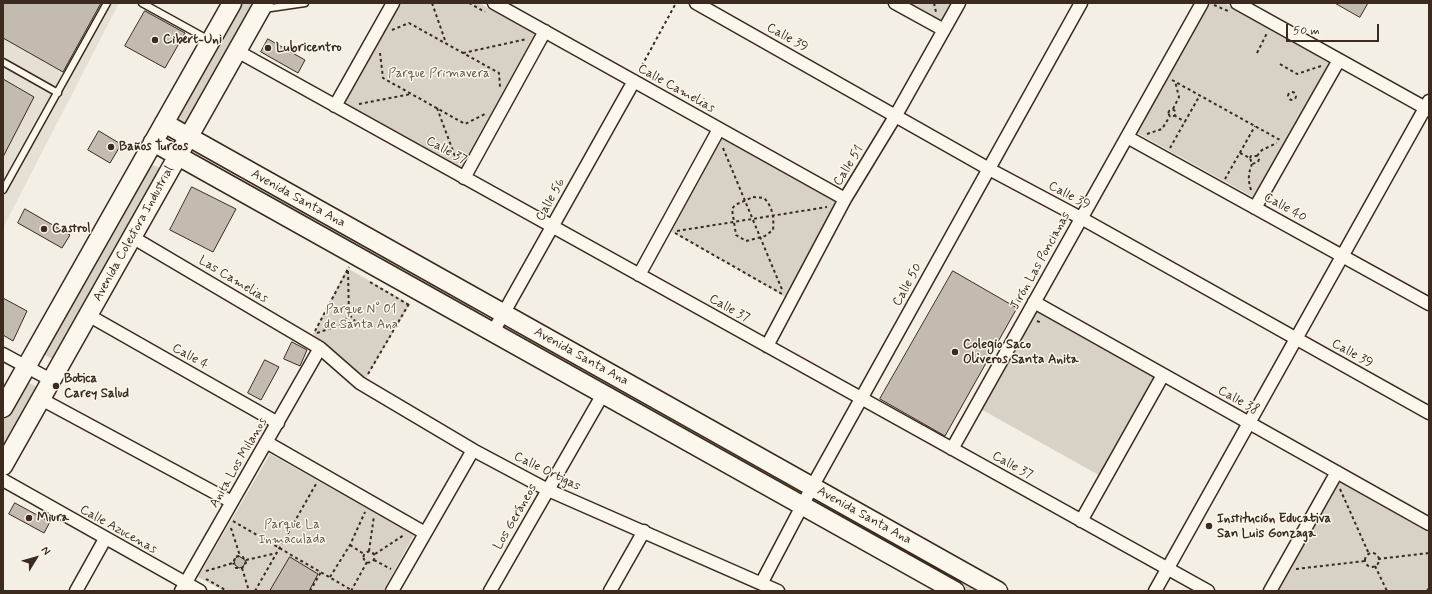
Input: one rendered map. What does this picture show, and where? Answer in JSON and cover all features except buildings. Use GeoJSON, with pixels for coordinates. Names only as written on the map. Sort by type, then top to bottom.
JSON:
{"type":"FeatureCollection","features":[{"type":"Feature","properties":{"kind":"street"},"geometry":{"type":"LineString","coordinates":[[3,408],[232,3]]}},
{"type":"Feature","properties":{"kind":"street"},"geometry":{"type":"LineString","coordinates":[[335,106],[393,3]]}},
{"type":"Feature","properties":{"kind":"street","name":"Calle Camelias"},"geometry":{"type":"LineString","coordinates":[[494,3],[845,199]]}},
{"type":"Feature","properties":{"kind":"street","name":"Calle 39"},"geometry":{"type":"LineString","coordinates":[[696,3],[989,169],[1081,218],[1429,413]]}},
{"type":"Feature","properties":{"kind":"street"},"geometry":{"type":"LineString","coordinates":[[895,3],[944,30]]}},
{"type":"Feature","properties":{"kind":"street","name":"Calle 51"},"geometry":{"type":"LineString","coordinates":[[767,346],[845,199],[896,115],[959,3]]}},
{"type":"Feature","properties":{"kind":"street","name":"Calle 50"},"geometry":{"type":"LineString","coordinates":[[762,582],[802,505],[1080,3]]}},
{"type":"Feature","properties":{"kind":"street","name":"Jirón Las Poncianas"},"geometry":{"type":"LineString","coordinates":[[952,449],[1202,3]]}},
{"type":"Feature","properties":{"kind":"street"},"geometry":{"type":"LineString","coordinates":[[1156,591],[1342,256],[1428,106],[1339,60],[1238,3]]}},
{"type":"Feature","properties":{"kind":"street","name":"Avenida Colectora Industrial"},"geometry":{"type":"LineString","coordinates":[[3,466],[262,6]]}},
{"type":"Feature","properties":{"kind":"street"},"geometry":{"type":"LineString","coordinates":[[464,178],[545,31]]}},
{"type":"Feature","properties":{"kind":"street","name":"Calle 37"},"geometry":{"type":"LineString","coordinates":[[237,51],[1208,591]]}},
{"type":"Feature","properties":{"kind":"street"},"geometry":{"type":"LineString","coordinates":[[1254,208],[1339,60]]}},
{"type":"Feature","properties":{"kind":"street","name":"Calle 56"},"geometry":{"type":"LineString","coordinates":[[493,332],[634,81]]}},
{"type":"Feature","properties":{"kind":"street","name":"Avenida Santa Ana"},"geometry":{"type":"LineString","coordinates":[[164,123],[998,591]]}},
{"type":"Feature","properties":{"kind":"street"},"geometry":{"type":"LineString","coordinates":[[639,275],[719,129]]}},
{"type":"Feature","properties":{"kind":"street","name":"Calle 40"},"geometry":{"type":"LineString","coordinates":[[1127,137],[1429,304]]}},
{"type":"Feature","properties":{"kind":"street","name":"Avenida Santa Ana"},"geometry":{"type":"LineString","coordinates":[[153,142],[955,591]]}},
{"type":"Feature","properties":{"kind":"street","name":"Las Camelias"},"geometry":{"type":"LineString","coordinates":[[132,237],[320,348]]}},
{"type":"Feature","properties":{"kind":"street","name":"Calle 38"},"geometry":{"type":"LineString","coordinates":[[1034,302],[1429,524]]}},
{"type":"Feature","properties":{"kind":"street","name":"Calle 4"},"geometry":{"type":"LineString","coordinates":[[88,315],[278,422]]}},
{"type":"Feature","properties":{"kind":"street","name":"Anita Los Milanos"},"geometry":{"type":"LineString","coordinates":[[183,587],[320,348]]}},
{"type":"Feature","properties":{"kind":"street","name":"Calle Ortigas"},"geometry":{"type":"LineString","coordinates":[[320,348],[360,383],[473,450],[548,490],[762,582],[778,591]]}},
{"type":"Feature","properties":{"kind":"street"},"geometry":{"type":"LineString","coordinates":[[3,354],[51,380]]}},
{"type":"Feature","properties":{"kind":"street"},"geometry":{"type":"LineString","coordinates":[[1081,520],[1163,375]]}},
{"type":"Feature","properties":{"kind":"street","name":"Los Geráneos"},"geometry":{"type":"LineString","coordinates":[[490,591],[603,394]]}},
{"type":"Feature","properties":{"kind":"street"},"geometry":{"type":"LineString","coordinates":[[41,399],[232,502]]}},
{"type":"Feature","properties":{"kind":"street"},"geometry":{"type":"LineString","coordinates":[[266,442],[425,533]]}},
{"type":"Feature","properties":{"kind":"street"},"geometry":{"type":"LineString","coordinates":[[392,591],[473,450]]}},
{"type":"Feature","properties":{"kind":"street"},"geometry":{"type":"LineString","coordinates":[[1270,591],[1337,472]]}},
{"type":"Feature","properties":{"kind":"street","name":"Calle Azucenas"},"geometry":{"type":"LineString","coordinates":[[3,480],[106,539],[183,587],[200,591]]}},
{"type":"Feature","properties":{"kind":"street"},"geometry":{"type":"LineString","coordinates":[[610,591],[644,531]]}},
{"type":"Feature","properties":{"kind":"street"},"geometry":{"type":"LineString","coordinates":[[76,591],[106,539]]}},
{"type":"Feature","properties":{"kind":"lane"},"geometry":{"type":"LineString","coordinates":[[3,190],[107,3]]}},
{"type":"Feature","properties":{"kind":"lane"},"geometry":{"type":"LineString","coordinates":[[142,3],[210,42]]}},
{"type":"Feature","properties":{"kind":"lane"},"geometry":{"type":"LineString","coordinates":[[262,6],[305,3]]}},
{"type":"Feature","properties":{"kind":"lane"},"geometry":{"type":"LineString","coordinates":[[3,62],[58,93]]}},
{"type":"Feature","properties":{"kind":"path"},"geometry":{"type":"LineString","coordinates":[[432,3],[446,44]]}},
{"type":"Feature","properties":{"kind":"path"},"geometry":{"type":"LineString","coordinates":[[634,81],[676,3]]}},
{"type":"Feature","properties":{"kind":"path"},"geometry":{"type":"LineString","coordinates":[[391,31],[409,23],[499,73],[500,93]]}},
{"type":"Feature","properties":{"kind":"path"},"geometry":{"type":"LineString","coordinates":[[1257,53],[1267,33]]}},
{"type":"Feature","properties":{"kind":"path"},"geometry":{"type":"LineString","coordinates":[[463,53],[530,38]]}},
{"type":"Feature","properties":{"kind":"path"},"geometry":{"type":"LineString","coordinates":[[380,52],[383,78],[465,124],[490,112]]}},
{"type":"Feature","properties":{"kind":"path"},"geometry":{"type":"LineString","coordinates":[[1280,64],[1297,74],[1325,65]]}},
{"type":"Feature","properties":{"kind":"path"},"geometry":{"type":"LineString","coordinates":[[1144,135],[1162,129],[1170,116],[1168,112],[1173,110],[1179,97],[1173,81],[1283,141],[1262,150],[1257,156]]}},
{"type":"Feature","properties":{"kind":"path"},"geometry":{"type":"LineString","coordinates":[[1295,99],[1295,93],[1289,93],[1287,95],[1290,100],[1295,99],[1299,101]]}},
{"type":"Feature","properties":{"kind":"path"},"geometry":{"type":"LineString","coordinates":[[357,105],[411,94]]}},
{"type":"Feature","properties":{"kind":"path"},"geometry":{"type":"LineString","coordinates":[[1170,149],[1200,95]]}},
{"type":"Feature","properties":{"kind":"path"},"geometry":{"type":"LineString","coordinates":[[437,108],[456,160]]}},
{"type":"Feature","properties":{"kind":"path"},"geometry":{"type":"LineString","coordinates":[[1173,110],[1175,111],[1174,115]]}},
{"type":"Feature","properties":{"kind":"path"},"geometry":{"type":"LineString","coordinates":[[1170,116],[1174,115],[1185,122]]}},
{"type":"Feature","properties":{"kind":"path"},"geometry":{"type":"LineString","coordinates":[[1225,179],[1255,126]]}},
{"type":"Feature","properties":{"kind":"path"},"geometry":{"type":"LineString","coordinates":[[721,144],[752,219],[784,295],[672,231],[734,222],[752,219],[834,206]]}},
{"type":"Feature","properties":{"kind":"path"},"geometry":{"type":"LineString","coordinates":[[1240,153],[1250,158],[1252,164],[1248,172],[1248,180],[1253,194]]}},
{"type":"Feature","properties":{"kind":"path"},"geometry":{"type":"LineString","coordinates":[[1250,158],[1251,156],[1257,156]]}},
{"type":"Feature","properties":{"kind":"path"},"geometry":{"type":"LineString","coordinates":[[1252,164],[1258,162],[1259,158],[1257,156]]}},
{"type":"Feature","properties":{"kind":"path"},"geometry":{"type":"LineString","coordinates":[[759,196],[764,198],[769,203],[773,230],[770,233],[746,241],[741,240],[736,234],[732,209],[735,205],[745,201],[759,196]]}},
{"type":"Feature","properties":{"kind":"path"},"geometry":{"type":"LineString","coordinates":[[348,270],[354,273]]}},
{"type":"Feature","properties":{"kind":"path"},"geometry":{"type":"LineString","coordinates":[[346,323],[346,319],[349,316],[348,270]]}},
{"type":"Feature","properties":{"kind":"path"},"geometry":{"type":"LineString","coordinates":[[348,270],[314,334],[346,323],[350,325],[354,323],[360,326]]}},
{"type":"Feature","properties":{"kind":"path"},"geometry":{"type":"LineString","coordinates":[[366,280],[409,304],[366,377]]}},
{"type":"Feature","properties":{"kind":"path"},"geometry":{"type":"LineString","coordinates":[[349,316],[353,317],[354,323]]}},
{"type":"Feature","properties":{"kind":"path"},"geometry":{"type":"LineString","coordinates":[[255,591],[318,481]]}},
{"type":"Feature","properties":{"kind":"path"},"geometry":{"type":"LineString","coordinates":[[1339,488],[1369,554]]}},
{"type":"Feature","properties":{"kind":"path"},"geometry":{"type":"LineString","coordinates":[[330,577],[350,545],[366,509],[381,517]]}},
{"type":"Feature","properties":{"kind":"path"},"geometry":{"type":"LineString","coordinates":[[369,551],[374,514]]}},
{"type":"Feature","properties":{"kind":"path"},"geometry":{"type":"LineString","coordinates":[[226,530],[232,520],[352,591],[367,562],[374,560],[393,570],[396,564]]}},
{"type":"Feature","properties":{"kind":"path"},"geometry":{"type":"LineString","coordinates":[[230,524],[240,556],[246,560],[277,552]]}},
{"type":"Feature","properties":{"kind":"path"},"geometry":{"type":"LineString","coordinates":[[374,554],[407,532]]}},
{"type":"Feature","properties":{"kind":"path"},"geometry":{"type":"LineString","coordinates":[[350,545],[364,554]]}},
{"type":"Feature","properties":{"kind":"path"},"geometry":{"type":"LineString","coordinates":[[364,554],[369,551]]}},
{"type":"Feature","properties":{"kind":"path"},"geometry":{"type":"LineString","coordinates":[[369,551],[374,554]]}},
{"type":"Feature","properties":{"kind":"path"},"geometry":{"type":"LineString","coordinates":[[1378,559],[1429,553]]}},
{"type":"Feature","properties":{"kind":"path"},"geometry":{"type":"LineString","coordinates":[[364,554],[364,560],[367,562]]}},
{"type":"Feature","properties":{"kind":"path"},"geometry":{"type":"LineString","coordinates":[[374,554],[374,560]]}},
{"type":"Feature","properties":{"kind":"path"},"geometry":{"type":"LineString","coordinates":[[1369,554],[1377,556],[1378,559]]}},
{"type":"Feature","properties":{"kind":"path"},"geometry":{"type":"LineString","coordinates":[[1365,561],[1369,554]]}},
{"type":"Feature","properties":{"kind":"path"},"geometry":{"type":"LineString","coordinates":[[233,563],[236,556],[240,556]]}},
{"type":"Feature","properties":{"kind":"path"},"geometry":{"type":"LineString","coordinates":[[1378,559],[1375,566],[1386,590]]}},
{"type":"Feature","properties":{"kind":"path"},"geometry":{"type":"LineString","coordinates":[[242,568],[245,566],[246,560]]}},
{"type":"Feature","properties":{"kind":"path"},"geometry":{"type":"LineString","coordinates":[[1365,561],[1368,567],[1375,566]]}},
{"type":"Feature","properties":{"kind":"path"},"geometry":{"type":"LineString","coordinates":[[1294,569],[1365,561]]}},
{"type":"Feature","properties":{"kind":"path"},"geometry":{"type":"LineString","coordinates":[[206,565],[202,572],[233,563]]}},
{"type":"Feature","properties":{"kind":"path"},"geometry":{"type":"LineString","coordinates":[[233,563],[236,568],[242,568]]}},
{"type":"Feature","properties":{"kind":"path"},"geometry":{"type":"LineString","coordinates":[[242,568],[249,591]]}},
{"type":"Feature","properties":{"kind":"path"},"geometry":{"type":"LineString","coordinates":[[310,591],[321,572]]}},
{"type":"Feature","properties":{"kind":"path"},"geometry":{"type":"LineString","coordinates":[[200,576],[227,591]]}},
{"type":"Feature","properties":{"kind":"shaded area"},"geometry":{"type":"Polygon","coordinates":[[[3,3],[119,3],[3,228],[3,3]]]}},
{"type":"Feature","properties":{"kind":"green space"},"geometry":{"type":"Polygon","coordinates":[[[239,3],[256,3],[187,126],[176,120],[239,3]]]}},
{"type":"Feature","properties":{"kind":"green space","name":"Parque Primavera"},"geometry":{"type":"Polygon","coordinates":[[[401,3],[479,3],[537,35],[461,171],[343,105],[401,3]]]}},
{"type":"Feature","properties":{"kind":"green space"},"geometry":{"type":"Polygon","coordinates":[[[905,3],[953,3],[942,23],[905,3]]]}},
{"type":"Feature","properties":{"kind":"green space"},"geometry":{"type":"Polygon","coordinates":[[[1211,3],[1224,3],[1331,62],[1253,197],[1137,133],[1211,3]]]}},
{"type":"Feature","properties":{"kind":"green space"},"geometry":{"type":"Polygon","coordinates":[[[722,136],[839,202],[785,297],[670,231],[722,136]]]}},
{"type":"Feature","properties":{"kind":"green space"},"geometry":{"type":"Polygon","coordinates":[[[209,161],[478,310],[476,317],[205,168],[209,161]]]}},
{"type":"Feature","properties":{"kind":"green space"},"geometry":{"type":"Polygon","coordinates":[[[151,164],[162,169],[57,361],[41,353],[151,164]]]}},
{"type":"Feature","properties":{"kind":"green space","name":"Parque N° 01 de Santa Ana"},"geometry":{"type":"Polygon","coordinates":[[[347,268],[410,304],[366,378],[313,334],[347,268]]]}},
{"type":"Feature","properties":{"kind":"green space"},"geometry":{"type":"Polygon","coordinates":[[[1035,306],[1160,379],[1104,478],[979,408],[1035,306]]]}},
{"type":"Feature","properties":{"kind":"green space"},"geometry":{"type":"Polygon","coordinates":[[[513,330],[794,487],[792,494],[508,331],[513,330]]]}},
{"type":"Feature","properties":{"kind":"green space"},"geometry":{"type":"Polygon","coordinates":[[[25,381],[41,389],[3,455],[3,420],[25,381]]]}},
{"type":"Feature","properties":{"kind":"green space","name":"Parque La Inmaculada"},"geometry":{"type":"Polygon","coordinates":[[[270,454],[414,535],[383,591],[224,591],[198,577],[270,454]]]}},
{"type":"Feature","properties":{"kind":"green space"},"geometry":{"type":"Polygon","coordinates":[[[1339,481],[1429,533],[1429,591],[1278,591],[1339,481]]]}},
{"type":"Feature","properties":{"kind":"green space"},"geometry":{"type":"Polygon","coordinates":[[[827,505],[981,591],[964,591],[822,509],[827,505]]]}},
{"type":"Feature","properties":{"kind":"place","name":"Cibert-Uni"},"geometry":{"type":"Point","coordinates":[155,40]}},
{"type":"Feature","properties":{"kind":"place","name":"Lubricentro"},"geometry":{"type":"Point","coordinates":[268,48]}},
{"type":"Feature","properties":{"kind":"place","name":"Baños Turcos"},"geometry":{"type":"Point","coordinates":[111,147]}},
{"type":"Feature","properties":{"kind":"place","name":"Castrol"},"geometry":{"type":"Point","coordinates":[44,229]}},
{"type":"Feature","properties":{"kind":"place","name":"Colegio Saco Oliveros Santa Anita"},"geometry":{"type":"Point","coordinates":[955,352]}},
{"type":"Feature","properties":{"kind":"place","name":"Botica Carey Salud"},"geometry":{"type":"Point","coordinates":[56,386]}},
{"type":"Feature","properties":{"kind":"place","name":"Miura"},"geometry":{"type":"Point","coordinates":[29,518]}},
{"type":"Feature","properties":{"kind":"place","name":"Institución Educativa San Luis Gonzaga"},"geometry":{"type":"Point","coordinates":[1209,526]}}]}
